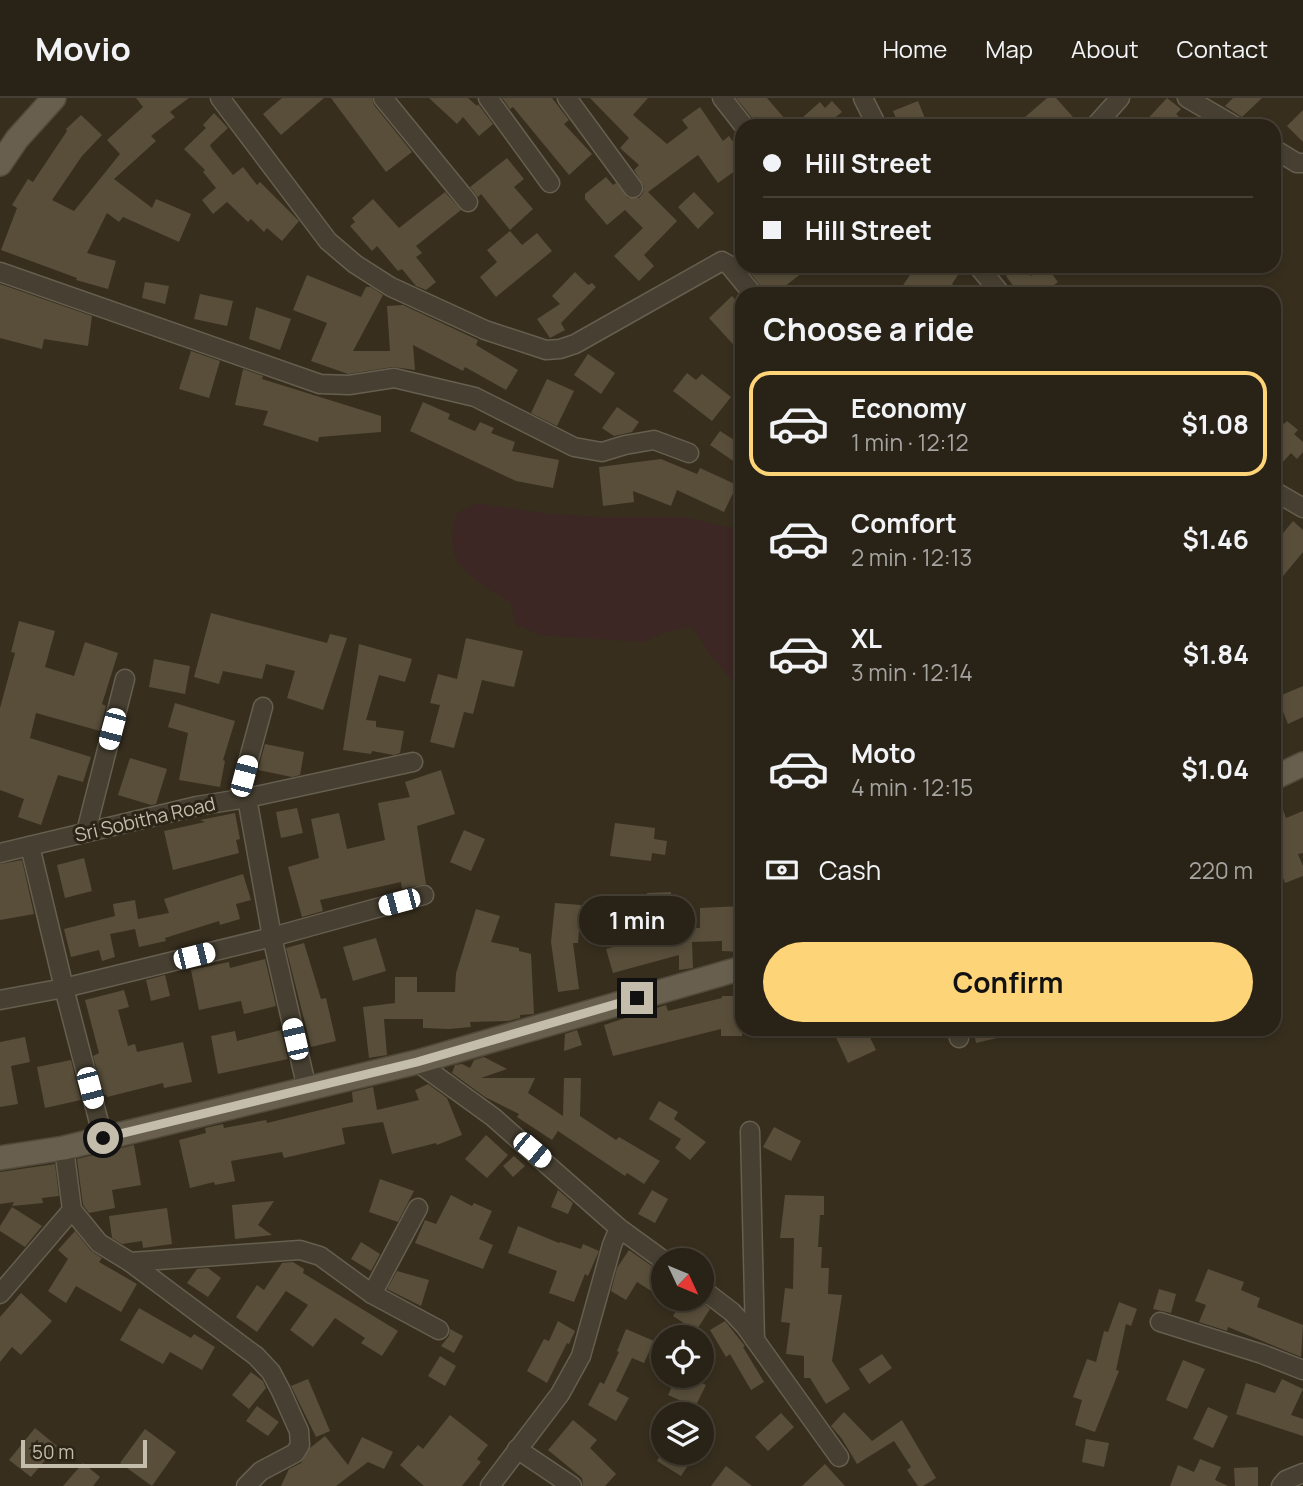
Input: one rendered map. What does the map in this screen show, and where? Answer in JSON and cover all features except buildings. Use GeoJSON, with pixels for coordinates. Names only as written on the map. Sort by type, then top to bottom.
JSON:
{"type":"FeatureCollection","features":[{"type":"Feature","properties":{"kind":"main road"},"geometry":{"type":"LineString","coordinates":[[0,164],[9,138],[54,98]]}},
{"type":"Feature","properties":{"kind":"main road"},"geometry":{"type":"LineString","coordinates":[[1281,775],[1303,764]]}},
{"type":"Feature","properties":{"kind":"main road"},"geometry":{"type":"LineString","coordinates":[[0,1158],[64,1148],[417,1062],[735,970]]}},
{"type":"Feature","properties":{"kind":"street"},"geometry":{"type":"LineString","coordinates":[[219,98],[328,241],[355,264],[391,286],[485,330],[546,350],[560,349],[575,344],[722,261],[735,272]]}},
{"type":"Feature","properties":{"kind":"street"},"geometry":{"type":"LineString","coordinates":[[383,98],[468,202]]}},
{"type":"Feature","properties":{"kind":"street"},"geometry":{"type":"LineString","coordinates":[[488,98],[550,183]]}},
{"type":"Feature","properties":{"kind":"street"},"geometry":{"type":"LineString","coordinates":[[567,98],[633,188]]}},
{"type":"Feature","properties":{"kind":"street"},"geometry":{"type":"LineString","coordinates":[[722,98],[738,119]]}},
{"type":"Feature","properties":{"kind":"street"},"geometry":{"type":"LineString","coordinates":[[863,98],[874,119]]}},
{"type":"Feature","properties":{"kind":"street"},"geometry":{"type":"LineString","coordinates":[[1102,119],[1121,98]]}},
{"type":"Feature","properties":{"kind":"street"},"geometry":{"type":"LineString","coordinates":[[1187,98],[1223,119]]}},
{"type":"Feature","properties":{"kind":"street"},"geometry":{"type":"LineString","coordinates":[[1281,153],[1297,163],[1303,163]]}},
{"type":"Feature","properties":{"kind":"street"},"geometry":{"type":"LineString","coordinates":[[0,272],[320,384],[349,385],[394,378],[475,397],[574,447],[602,452],[654,440],[689,453]]}},
{"type":"Feature","properties":{"kind":"street"},"geometry":{"type":"LineString","coordinates":[[736,273],[747,287]]}},
{"type":"Feature","properties":{"kind":"street"},"geometry":{"type":"LineString","coordinates":[[984,273],[994,287]]}},
{"type":"Feature","properties":{"kind":"street"},"geometry":{"type":"LineString","coordinates":[[1281,495],[1303,509]]}},
{"type":"Feature","properties":{"kind":"street"},"geometry":{"type":"LineString","coordinates":[[86,832],[125,679]]}},
{"type":"Feature","properties":{"kind":"street"},"geometry":{"type":"LineString","coordinates":[[262,707],[242,799],[307,1089]]}},
{"type":"Feature","properties":{"kind":"street","name":"Sri Sobitha Road"},"geometry":{"type":"LineString","coordinates":[[0,853],[197,806],[242,799],[413,762]]}},
{"type":"Feature","properties":{"kind":"street"},"geometry":{"type":"LineString","coordinates":[[30,846],[103,1138]]}},
{"type":"Feature","properties":{"kind":"street"},"geometry":{"type":"LineString","coordinates":[[0,1000],[64,988],[272,937],[424,895]]}},
{"type":"Feature","properties":{"kind":"street"},"geometry":{"type":"LineString","coordinates":[[417,1062],[493,1117],[619,1228],[651,1251]]}},
{"type":"Feature","properties":{"kind":"street"},"geometry":{"type":"LineString","coordinates":[[750,1131],[755,1340]]}},
{"type":"Feature","properties":{"kind":"street"},"geometry":{"type":"LineString","coordinates":[[64,1148],[72,1210],[99,1243],[130,1262],[256,1356],[271,1372],[299,1431],[300,1445],[295,1453],[261,1471],[246,1486]]}},
{"type":"Feature","properties":{"kind":"street"},"geometry":{"type":"LineString","coordinates":[[372,1294],[418,1208]]}},
{"type":"Feature","properties":{"kind":"street"},"geometry":{"type":"LineString","coordinates":[[0,1294],[72,1210]]}},
{"type":"Feature","properties":{"kind":"street"},"geometry":{"type":"LineString","coordinates":[[490,1486],[535,1430],[560,1394],[581,1356],[619,1228]]}},
{"type":"Feature","properties":{"kind":"street"},"geometry":{"type":"LineString","coordinates":[[130,1262],[300,1250],[320,1256],[372,1294],[439,1330]]}},
{"type":"Feature","properties":{"kind":"street"},"geometry":{"type":"LineString","coordinates":[[714,1298],[732,1312],[755,1340],[839,1457]]}},
{"type":"Feature","properties":{"kind":"street"},"geometry":{"type":"LineString","coordinates":[[1160,1322],[1262,1354],[1303,1370]]}},
{"type":"Feature","properties":{"kind":"street"},"geometry":{"type":"LineString","coordinates":[[517,1450],[572,1486]]}},
{"type":"Feature","properties":{"kind":"street"},"geometry":{"type":"LineString","coordinates":[[1281,1486],[1286,1480],[1303,1473]]}},
{"type":"Feature","properties":{"kind":"shaded area"},"geometry":{"type":"Polygon","coordinates":[[[477,503],[544,513],[600,517],[683,517],[735,528],[735,684],[709,653],[692,627],[666,632],[644,642],[540,635],[515,624],[511,603],[473,578],[457,559],[453,546],[453,531],[457,513],[477,503]]]}},
{"type":"Feature","properties":{"kind":"route"},"geometry":{"type":"LineString","coordinates":[[103,1138],[417,1062],[637,998]]}}]}
